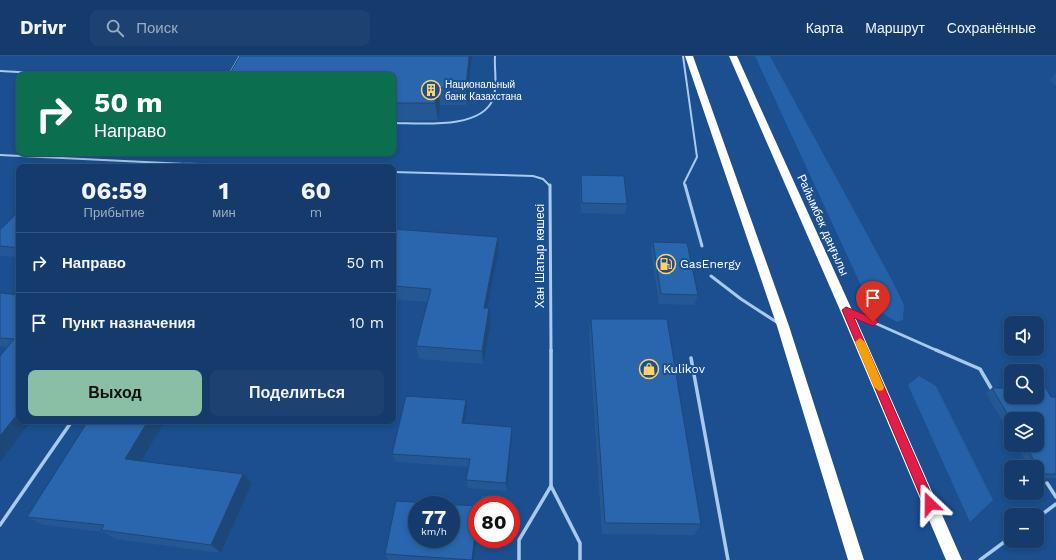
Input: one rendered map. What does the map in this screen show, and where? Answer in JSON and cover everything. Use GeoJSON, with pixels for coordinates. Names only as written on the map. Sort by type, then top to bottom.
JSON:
{"type":"FeatureCollection","features":[{"type":"Feature","properties":{"kind":"highway"},"geometry":{"type":"LineString","coordinates":[[689,56],[783,326],[856,560]]}},
{"type":"Feature","properties":{"kind":"highway","name":"Райымбек даңғылы"},"geometry":{"type":"LineString","coordinates":[[733,56],[846,310],[954,560]]}},
{"type":"Feature","properties":{"kind":"lane"},"geometry":{"type":"LineString","coordinates":[[231,72],[240,56]]}},
{"type":"Feature","properties":{"kind":"lane"},"geometry":{"type":"LineString","coordinates":[[396,123],[454,122],[474,118],[486,111],[493,99],[495,56]]}},
{"type":"Feature","properties":{"kind":"lane"},"geometry":{"type":"LineString","coordinates":[[683,56],[697,157],[684,183],[702,246]]}},
{"type":"Feature","properties":{"kind":"lane"},"geometry":{"type":"LineString","coordinates":[[0,71],[18,72]]}},
{"type":"Feature","properties":{"kind":"lane"},"geometry":{"type":"LineString","coordinates":[[0,155],[16,156]]}},
{"type":"Feature","properties":{"kind":"lane"},"geometry":{"type":"LineString","coordinates":[[19,156],[175,164]]}},
{"type":"Feature","properties":{"kind":"lane","name":"Хан Шатыр көшесі"},"geometry":{"type":"LineString","coordinates":[[396,172],[533,176],[543,179],[550,185],[551,486],[580,543],[580,560]]}},
{"type":"Feature","properties":{"kind":"lane"},"geometry":{"type":"LineString","coordinates":[[710,276],[741,299],[783,326]]}},
{"type":"Feature","properties":{"kind":"lane"},"geometry":{"type":"LineString","coordinates":[[846,310],[980,369],[991,388]]}},
{"type":"Feature","properties":{"kind":"lane"},"geometry":{"type":"LineString","coordinates":[[691,358],[728,560]]}},
{"type":"Feature","properties":{"kind":"lane"},"geometry":{"type":"LineString","coordinates":[[0,525],[70,424]]}},
{"type":"Feature","properties":{"kind":"lane"},"geometry":{"type":"LineString","coordinates":[[1047,483],[1056,497]]}},
{"type":"Feature","properties":{"kind":"lane"},"geometry":{"type":"LineString","coordinates":[[519,560],[519,540],[551,486]]}},
{"type":"Feature","properties":{"kind":"lane"},"geometry":{"type":"LineString","coordinates":[[1044,513],[1056,504]]}},
{"type":"Feature","properties":{"kind":"lane"},"geometry":{"type":"LineString","coordinates":[[980,560],[1004,542]]}},
{"type":"Feature","properties":{"kind":"shaded area"},"geometry":{"type":"Polygon","coordinates":[[[755,56],[770,56],[893,282],[904,305],[903,320],[897,322],[871,307],[755,56]]]}},
{"type":"Feature","properties":{"kind":"shaded area"},"geometry":{"type":"Polygon","coordinates":[[[919,376],[936,386],[993,500],[970,522],[908,385],[919,376]]]}},
{"type":"Feature","properties":{"kind":"building","name":"Национальный банк Казахстана"},"geometry":{"type":"Polygon","coordinates":[[[240,56],[469,56],[466,88],[438,88],[435,103],[396,103],[396,72],[231,72],[240,56]]]}},
{"type":"Feature","properties":{"kind":"building"},"geometry":{"type":"Polygon","coordinates":[[[185,161],[220,164],[182,164],[185,161]]]}},
{"type":"Feature","properties":{"kind":"building"},"geometry":{"type":"Polygon","coordinates":[[[581,175],[624,176],[627,204],[582,203],[581,175]]]}},
{"type":"Feature","properties":{"kind":"building"},"geometry":{"type":"Polygon","coordinates":[[[16,214],[16,248],[0,246],[0,230],[16,214]]]}},
{"type":"Feature","properties":{"kind":"building"},"geometry":{"type":"Polygon","coordinates":[[[396,229],[498,237],[484,308],[489,308],[482,351],[416,346],[431,289],[396,286],[396,229]]]}},
{"type":"Feature","properties":{"kind":"building"},"geometry":{"type":"Polygon","coordinates":[[[653,242],[687,243],[698,295],[661,294],[653,242]]]}},
{"type":"Feature","properties":{"kind":"building"},"geometry":{"type":"Polygon","coordinates":[[[0,293],[16,295],[16,416],[0,436],[0,356],[14,339],[0,338],[0,293]]]}},
{"type":"Feature","properties":{"kind":"building"},"geometry":{"type":"Polygon","coordinates":[[[591,319],[667,319],[701,524],[605,523],[591,319]]]}},
{"type":"Feature","properties":{"kind":"building"},"geometry":{"type":"Polygon","coordinates":[[[992,388],[1004,388],[1004,404],[1044,404],[1044,388],[1046,388],[1051,397],[1056,397],[1056,474],[1044,474],[1044,460],[1034,460],[1029,452],[1044,452],[1044,412],[1006,412],[992,388]]]}},
{"type":"Feature","properties":{"kind":"building"},"geometry":{"type":"Polygon","coordinates":[[[406,396],[466,400],[462,423],[512,427],[506,483],[466,480],[470,459],[392,454],[406,396]]]}},
{"type":"Feature","properties":{"kind":"building"},"geometry":{"type":"Polygon","coordinates":[[[86,424],[146,424],[125,459],[243,474],[211,545],[101,530],[104,525],[27,517],[86,424]]]}},
{"type":"Feature","properties":{"kind":"building"},"geometry":{"type":"Polygon","coordinates":[[[396,501],[408,502],[408,548],[460,548],[460,505],[468,505],[468,548],[473,548],[472,560],[385,554],[396,501]]]}},
{"type":"Feature","properties":{"kind":"slow traffic"},"geometry":{"type":"LineString","coordinates":[[860,342],[879,387]]}},
{"type":"Feature","properties":{"kind":"place","name":"Национальный банк Казахстана"},"geometry":{"type":"Point","coordinates":[431,90]}},
{"type":"Feature","properties":{"kind":"place","name":"GasEnergy"},"geometry":{"type":"Point","coordinates":[666,264]}},
{"type":"Feature","properties":{"kind":"place","name":"Kulikov"},"geometry":{"type":"Point","coordinates":[649,369]}},
{"type":"Feature","properties":{"kind":"route"},"geometry":{"type":"LineString","coordinates":[[873,322],[846,310],[930,504]]}}]}
